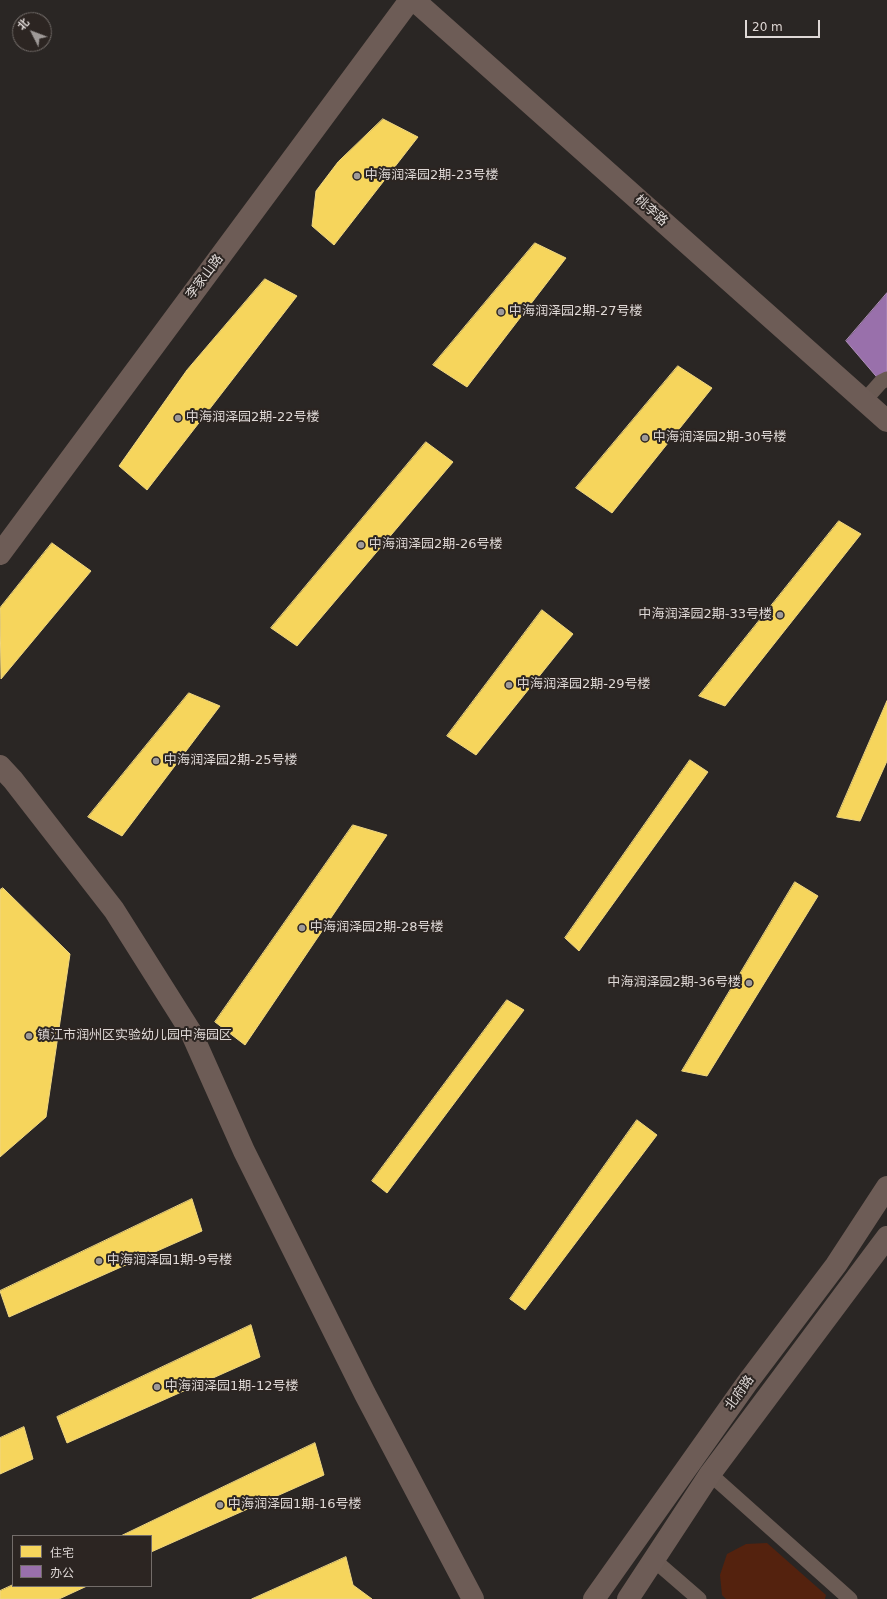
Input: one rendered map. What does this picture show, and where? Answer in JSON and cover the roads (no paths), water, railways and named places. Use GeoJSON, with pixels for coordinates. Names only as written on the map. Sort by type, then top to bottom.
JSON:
{"type":"FeatureCollection","features":[{"type":"Feature","properties":{"kind":"street","name":"李家山路"},"geometry":{"type":"LineString","coordinates":[[0,554],[410,0]]}},
{"type":"Feature","properties":{"kind":"street","name":"桃李路"},"geometry":{"type":"LineString","coordinates":[[414,0],[887,421]]}},
{"type":"Feature","properties":{"kind":"street"},"geometry":{"type":"LineString","coordinates":[[0,766],[13,780],[114,910],[191,1032],[250,1165],[365,1394],[473,1599]]}},
{"type":"Feature","properties":{"kind":"street","name":"北府路"},"geometry":{"type":"LineString","coordinates":[[594,1599],[747,1383],[836,1265],[887,1187]]}},
{"type":"Feature","properties":{"kind":"street","name":"北府路"},"geometry":{"type":"LineString","coordinates":[[628,1599],[710,1474],[887,1237]]}},
{"type":"Feature","properties":{"kind":"lane"},"geometry":{"type":"LineString","coordinates":[[864,400],[881,382],[887,379]]}},
{"type":"Feature","properties":{"kind":"lane"},"geometry":{"type":"LineString","coordinates":[[710,1474],[850,1599]]}},
{"type":"Feature","properties":{"kind":"lane"},"geometry":{"type":"LineString","coordinates":[[654,1560],[699,1599]]}},
{"type":"Feature","properties":{"kind":"place","name":"中海润泽园2期-23号楼"},"geometry":{"type":"Point","coordinates":[357,176]}},
{"type":"Feature","properties":{"kind":"place","name":"中海润泽园2期-27号楼"},"geometry":{"type":"Point","coordinates":[501,312]}},
{"type":"Feature","properties":{"kind":"place","name":"中海润泽园2期-22号楼"},"geometry":{"type":"Point","coordinates":[178,418]}},
{"type":"Feature","properties":{"kind":"place","name":"中海润泽园2期-30号楼"},"geometry":{"type":"Point","coordinates":[645,438]}},
{"type":"Feature","properties":{"kind":"place","name":"中海润泽园2期-26号楼"},"geometry":{"type":"Point","coordinates":[361,545]}},
{"type":"Feature","properties":{"kind":"place","name":"中海润泽园2期-33号楼"},"geometry":{"type":"Point","coordinates":[780,615]}},
{"type":"Feature","properties":{"kind":"place","name":"中海润泽园2期-29号楼"},"geometry":{"type":"Point","coordinates":[509,685]}},
{"type":"Feature","properties":{"kind":"place","name":"中海润泽园2期-25号楼"},"geometry":{"type":"Point","coordinates":[156,761]}},
{"type":"Feature","properties":{"kind":"place","name":"中海润泽园2期-28号楼"},"geometry":{"type":"Point","coordinates":[302,928]}},
{"type":"Feature","properties":{"kind":"place","name":"中海润泽园2期-36号楼"},"geometry":{"type":"Point","coordinates":[749,983]}},
{"type":"Feature","properties":{"kind":"place","name":"镇江市润州区实验幼儿园中海园区"},"geometry":{"type":"Point","coordinates":[29,1036]}},
{"type":"Feature","properties":{"kind":"place","name":"中海润泽园1期-9号楼"},"geometry":{"type":"Point","coordinates":[99,1261]}},
{"type":"Feature","properties":{"kind":"place","name":"中海润泽园1期-12号楼"},"geometry":{"type":"Point","coordinates":[157,1387]}},
{"type":"Feature","properties":{"kind":"place","name":"中海润泽园1期-16号楼"},"geometry":{"type":"Point","coordinates":[220,1505]}}]}
